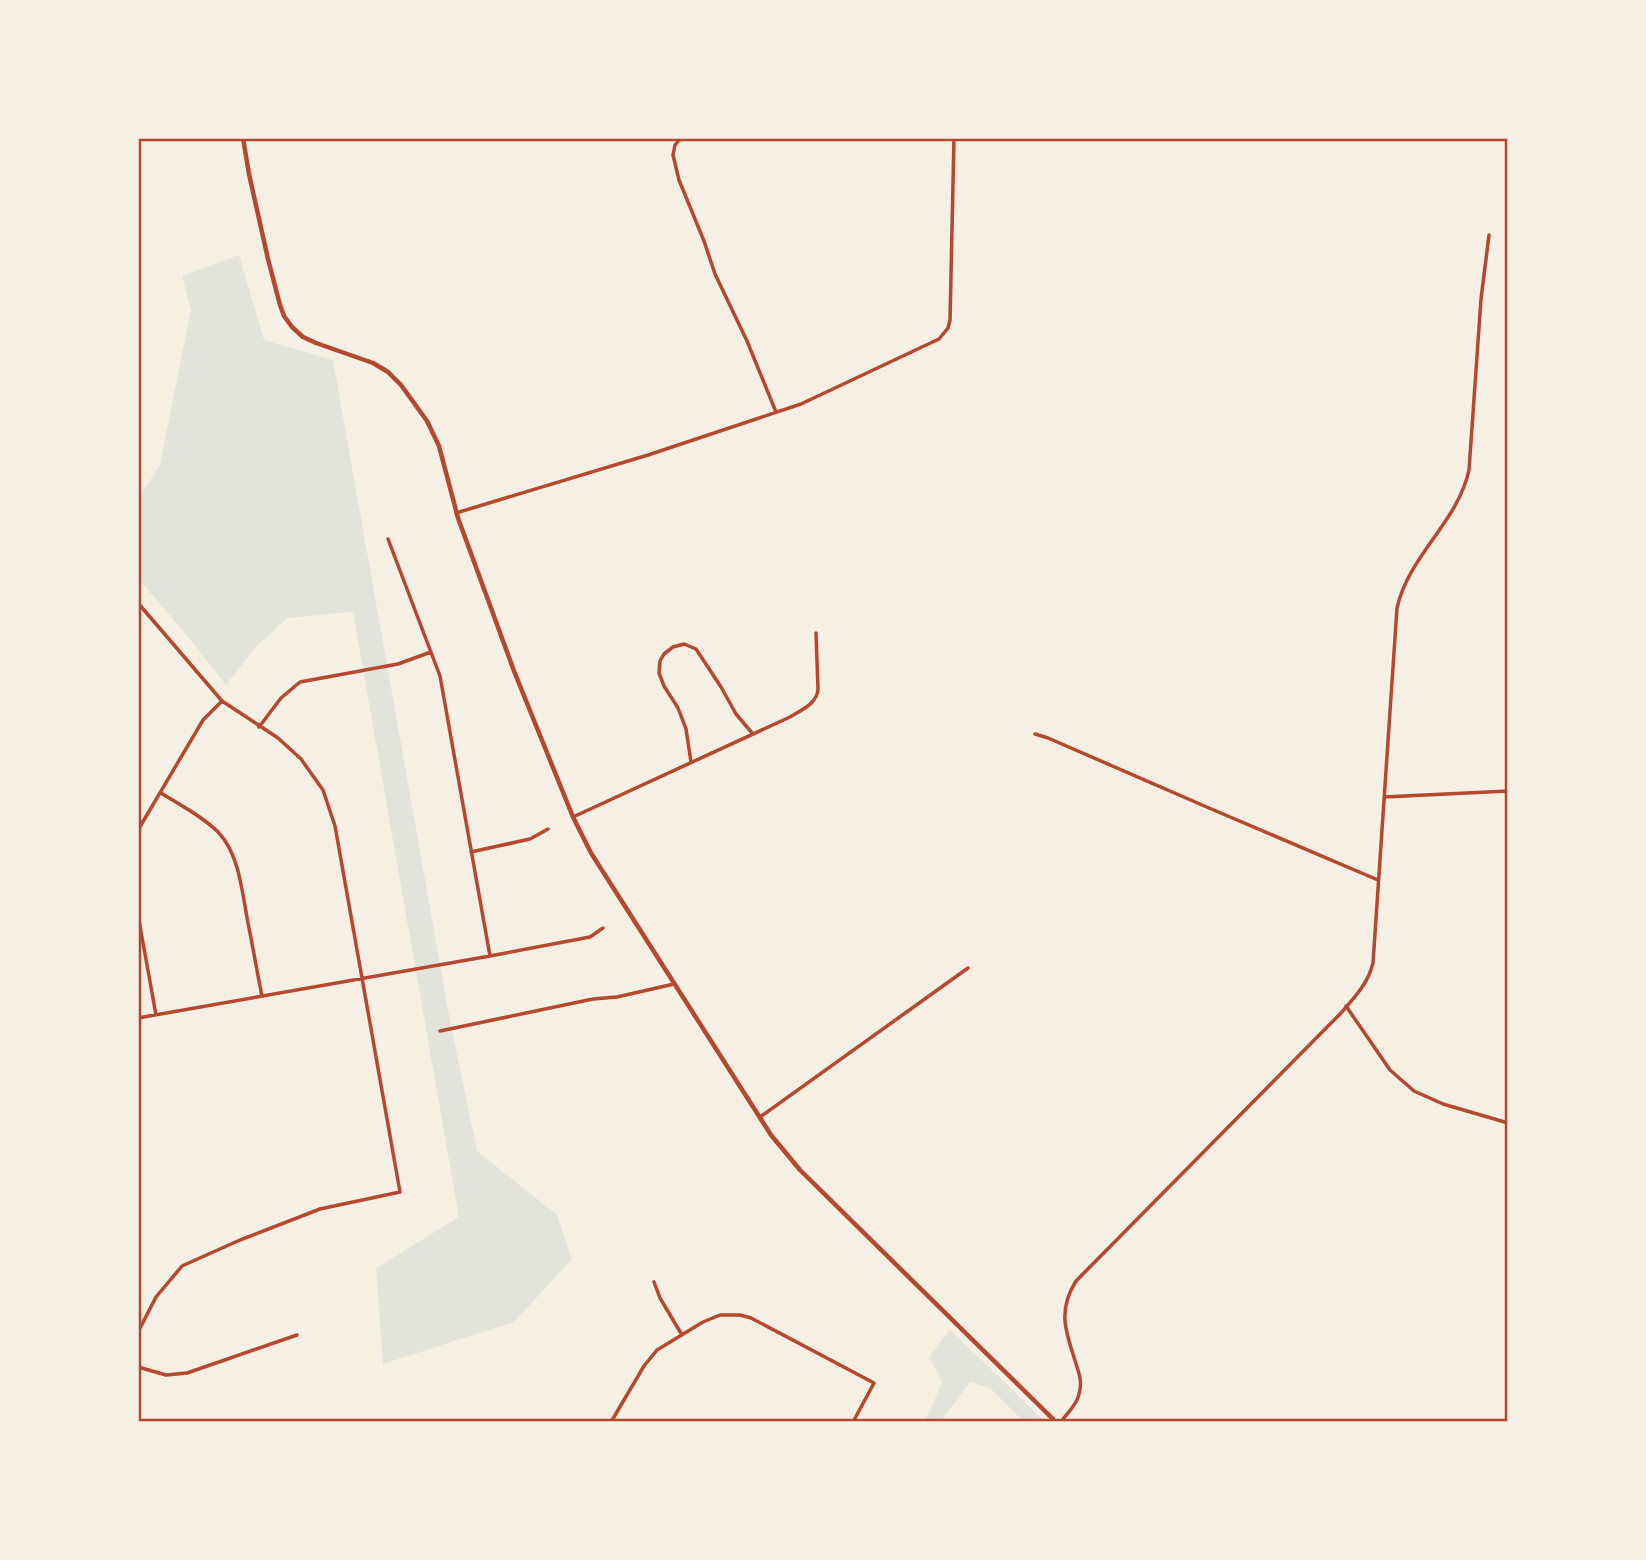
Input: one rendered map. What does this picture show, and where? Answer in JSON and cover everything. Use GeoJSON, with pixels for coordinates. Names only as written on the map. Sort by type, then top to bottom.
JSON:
{"type":"FeatureCollection","features":[{"type":"Feature","properties":{"kind":"street"},"geometry":{"type":"LineString","coordinates":[[243,138],[268,259],[279,306],[284,316],[303,337],[373,363],[388,372],[427,421],[443,459],[456,513],[514,671],[573,817],[591,853],[674,984],[771,1135],[800,1170],[1058,1422],[1076,1403],[1080,1392],[1081,1380],[1064,1322],[1066,1300],[1076,1281],[1346,1006],[1364,986],[1372,968],[1397,608],[1401,593],[1418,561],[1461,498],[1469,470],[1481,299],[1489,235]]}},
{"type":"Feature","properties":{"kind":"street"},"geometry":{"type":"LineString","coordinates":[[686,138],[679,140],[673,149],[679,180],[715,274],[747,341],[776,412]]}},
{"type":"Feature","properties":{"kind":"street"},"geometry":{"type":"LineString","coordinates":[[702,138],[792,138]]}},
{"type":"Feature","properties":{"kind":"street"},"geometry":{"type":"LineString","coordinates":[[456,513],[648,455],[801,404],[936,341],[944,334],[950,320],[954,138]]}},
{"type":"Feature","properties":{"kind":"street"},"geometry":{"type":"LineString","coordinates":[[388,539],[440,676],[490,956]]}},
{"type":"Feature","properties":{"kind":"street"},"geometry":{"type":"LineString","coordinates":[[138,603],[222,701],[278,738],[301,759],[323,790],[335,826],[400,1192],[320,1209],[182,1266],[156,1297],[138,1332]]}},
{"type":"Feature","properties":{"kind":"street"},"geometry":{"type":"LineString","coordinates":[[573,817],[790,717],[814,702],[818,695],[816,633]]}},
{"type":"Feature","properties":{"kind":"street"},"geometry":{"type":"LineString","coordinates":[[691,762],[678,708],[664,687],[659,673],[660,661],[664,654],[673,648],[684,644],[696,649],[736,714],[753,734]]}},
{"type":"Feature","properties":{"kind":"street"},"geometry":{"type":"LineString","coordinates":[[259,727],[281,698],[300,682],[398,664],[431,652]]}},
{"type":"Feature","properties":{"kind":"street"},"geometry":{"type":"LineString","coordinates":[[138,830],[203,720],[222,701]]}},
{"type":"Feature","properties":{"kind":"street"},"geometry":{"type":"LineString","coordinates":[[1035,734],[1048,737],[1378,880]]}},
{"type":"Feature","properties":{"kind":"street"},"geometry":{"type":"LineString","coordinates":[[1384,797],[1508,791]]}},
{"type":"Feature","properties":{"kind":"street"},"geometry":{"type":"LineString","coordinates":[[161,793],[209,825],[231,850],[262,996]]}},
{"type":"Feature","properties":{"kind":"street"},"geometry":{"type":"LineString","coordinates":[[471,852],[530,839],[548,829]]}},
{"type":"Feature","properties":{"kind":"street"},"geometry":{"type":"LineString","coordinates":[[138,915],[156,1015]]}},
{"type":"Feature","properties":{"kind":"street"},"geometry":{"type":"LineString","coordinates":[[138,1018],[590,937],[603,928]]}},
{"type":"Feature","properties":{"kind":"street"},"geometry":{"type":"LineString","coordinates":[[760,1117],[968,968]]}},
{"type":"Feature","properties":{"kind":"street"},"geometry":{"type":"LineString","coordinates":[[440,1031],[674,984]]}},
{"type":"Feature","properties":{"kind":"street"},"geometry":{"type":"LineString","coordinates":[[1346,1006],[1390,1070],[1414,1091],[1443,1104],[1508,1123]]}},
{"type":"Feature","properties":{"kind":"street"},"geometry":{"type":"LineString","coordinates":[[654,1282],[660,1298],[682,1335]]}},
{"type":"Feature","properties":{"kind":"street"},"geometry":{"type":"LineString","coordinates":[[611,1422],[657,1350],[703,1322],[720,1315],[740,1315],[874,1383],[853,1422]]}},
{"type":"Feature","properties":{"kind":"street"},"geometry":{"type":"LineString","coordinates":[[138,1367],[166,1375],[187,1373],[297,1335]]}},
{"type":"Feature","properties":{"kind":"shaded area"},"geometry":{"type":"Polygon","coordinates":[[[239,255],[264,340],[333,360],[450,1021],[477,1151],[557,1215],[572,1259],[514,1322],[383,1364],[376,1268],[459,1217],[353,612],[287,618],[254,649],[226,685],[138,578],[138,499],[160,465],[191,310],[182,276],[239,255]]]}},
{"type":"Feature","properties":{"kind":"shaded area"},"geometry":{"type":"Polygon","coordinates":[[[950,1329],[1045,1422],[1024,1422],[990,1388],[970,1382],[940,1422],[924,1422],[942,1382],[929,1357],[950,1329]]]}}]}
